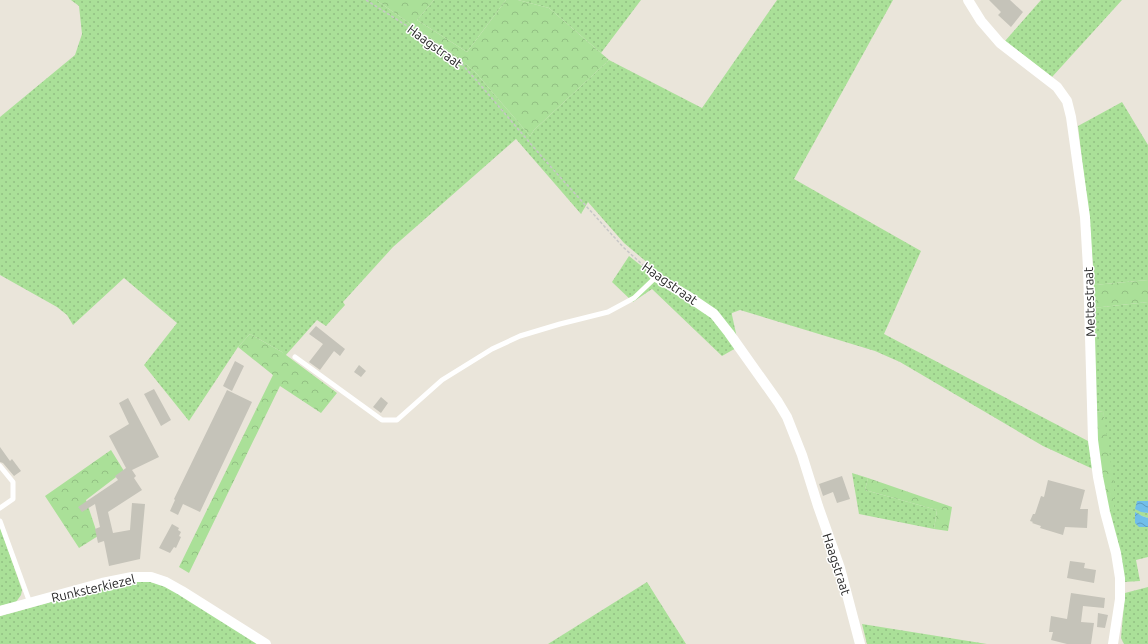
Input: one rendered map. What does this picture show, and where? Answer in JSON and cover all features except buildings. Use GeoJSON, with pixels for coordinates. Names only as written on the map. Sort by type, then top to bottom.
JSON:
{"type":"FeatureCollection","features":[{"type":"Feature","properties":{"kind":"street","name":"Mettestraat"},"geometry":{"type":"LineString","coordinates":[[968,0],[981,21],[1000,43],[1057,87],[1067,101],[1071,117],[1085,217],[1093,440],[1098,477],[1120,578],[1120,599],[1113,644]]}},
{"type":"Feature","properties":{"kind":"street","name":"Haagstraat"},"geometry":{"type":"LineString","coordinates":[[654,275],[714,314],[778,402],[787,417],[802,455],[840,568],[860,644]]}},
{"type":"Feature","properties":{"kind":"street","name":"Runksterkiezel"},"geometry":{"type":"LineString","coordinates":[[0,610],[102,583],[132,577],[151,577],[166,582],[182,591],[266,644]]}},
{"type":"Feature","properties":{"kind":"lane"},"geometry":{"type":"LineString","coordinates":[[295,357],[382,420],[397,420],[442,380],[492,348],[520,336],[608,312],[634,298],[654,275]]}},
{"type":"Feature","properties":{"kind":"lane"},"geometry":{"type":"LineString","coordinates":[[0,466],[13,482],[13,499],[0,508]]}},
{"type":"Feature","properties":{"kind":"lane"},"geometry":{"type":"LineString","coordinates":[[0,521],[30,603]]}},
{"type":"Feature","properties":{"kind":"path","name":"Haagstraat"},"geometry":{"type":"LineString","coordinates":[[366,0],[437,44],[458,60],[623,247],[654,275]]}},
{"type":"Feature","properties":{"kind":"green space"},"geometry":{"type":"Polygon","coordinates":[[[71,0],[376,0],[461,59],[476,73],[530,136],[534,130],[609,60],[702,108],[777,0],[893,0],[794,179],[921,251],[884,334],[1088,441],[1093,469],[1043,446],[900,362],[875,351],[740,310],[732,313],[737,338],[624,243],[588,202],[581,214],[516,139],[393,247],[343,302],[345,305],[326,326],[317,320],[285,356],[282,352],[250,334],[238,347],[189,421],[144,365],[177,323],[124,278],[73,325],[67,315],[57,307],[0,275],[0,117],[75,55],[82,34],[79,6],[71,0]]]}},
{"type":"Feature","properties":{"kind":"green space"},"geometry":{"type":"Polygon","coordinates":[[[376,0],[434,0],[417,20],[467,52],[506,0],[518,0],[549,8],[609,60],[534,130],[530,136],[476,73],[461,59],[376,0]]]}},
{"type":"Feature","properties":{"kind":"green space"},"geometry":{"type":"Polygon","coordinates":[[[434,0],[506,0],[467,52],[417,20],[434,0]]]}},
{"type":"Feature","properties":{"kind":"green space"},"geometry":{"type":"Polygon","coordinates":[[[518,0],[641,0],[601,53],[549,8],[518,0]]]}},
{"type":"Feature","properties":{"kind":"green space"},"geometry":{"type":"Polygon","coordinates":[[[1041,0],[1122,0],[1052,77],[1005,41],[1041,0]]]}},
{"type":"Feature","properties":{"kind":"green space"},"geometry":{"type":"Polygon","coordinates":[[[1122,102],[1148,145],[1148,280],[1094,285],[1090,228],[1078,126],[1122,102]]]}},
{"type":"Feature","properties":{"kind":"green space"},"geometry":{"type":"Polygon","coordinates":[[[629,256],[664,284],[708,312],[736,348],[722,356],[652,289],[633,302],[612,282],[629,256]]]}},
{"type":"Feature","properties":{"kind":"green space"},"geometry":{"type":"Polygon","coordinates":[[[1148,280],[1148,302],[1093,308],[1094,285],[1148,280]]]}},
{"type":"Feature","properties":{"kind":"green space"},"geometry":{"type":"Polygon","coordinates":[[[1148,302],[1148,501],[1137,501],[1146,513],[1148,513],[1148,518],[1139,515],[1146,527],[1148,527],[1148,557],[1136,560],[1140,581],[1124,582],[1109,511],[1103,411],[1096,412],[1093,308],[1148,302]]]}},
{"type":"Feature","properties":{"kind":"green space"},"geometry":{"type":"Polygon","coordinates":[[[250,334],[282,352],[337,393],[321,413],[280,386],[189,573],[179,567],[273,375],[238,347],[250,334]]]}},
{"type":"Feature","properties":{"kind":"green space"},"geometry":{"type":"Polygon","coordinates":[[[1103,411],[1114,484],[1114,507],[1109,511],[1096,443],[1096,412],[1103,411]]]}},
{"type":"Feature","properties":{"kind":"green space"},"geometry":{"type":"Polygon","coordinates":[[[111,450],[124,471],[86,500],[98,536],[79,548],[45,496],[111,450]]]}},
{"type":"Feature","properties":{"kind":"green space"},"geometry":{"type":"Polygon","coordinates":[[[852,473],[868,478],[865,490],[937,510],[934,529],[859,514],[852,473]]]}},
{"type":"Feature","properties":{"kind":"green space"},"geometry":{"type":"Polygon","coordinates":[[[868,478],[952,507],[948,531],[934,529],[937,510],[865,490],[868,478]]]}},
{"type":"Feature","properties":{"kind":"green space"},"geometry":{"type":"Polygon","coordinates":[[[0,527],[22,590],[21,595],[16,602],[0,606],[0,527]]]}},
{"type":"Feature","properties":{"kind":"green space"},"geometry":{"type":"Polygon","coordinates":[[[136,580],[160,584],[178,593],[258,644],[0,644],[0,616],[136,580]]]}},
{"type":"Feature","properties":{"kind":"green space"},"geometry":{"type":"Polygon","coordinates":[[[647,582],[686,644],[548,644],[647,582]]]}},
{"type":"Feature","properties":{"kind":"green space"},"geometry":{"type":"Polygon","coordinates":[[[1148,587],[1148,644],[1124,644],[1121,638],[1125,593],[1148,587]]]}},
{"type":"Feature","properties":{"kind":"green space"},"geometry":{"type":"Polygon","coordinates":[[[862,624],[987,644],[867,644],[862,624]]]}},
{"type":"Feature","properties":{"kind":"water"},"geometry":{"type":"Polygon","coordinates":[[[1137,501],[1148,501],[1148,513],[1135,509],[1137,501]]]}},
{"type":"Feature","properties":{"kind":"water"},"geometry":{"type":"Polygon","coordinates":[[[1135,512],[1148,518],[1148,527],[1139,527],[1135,523],[1135,512]]]}}]}
